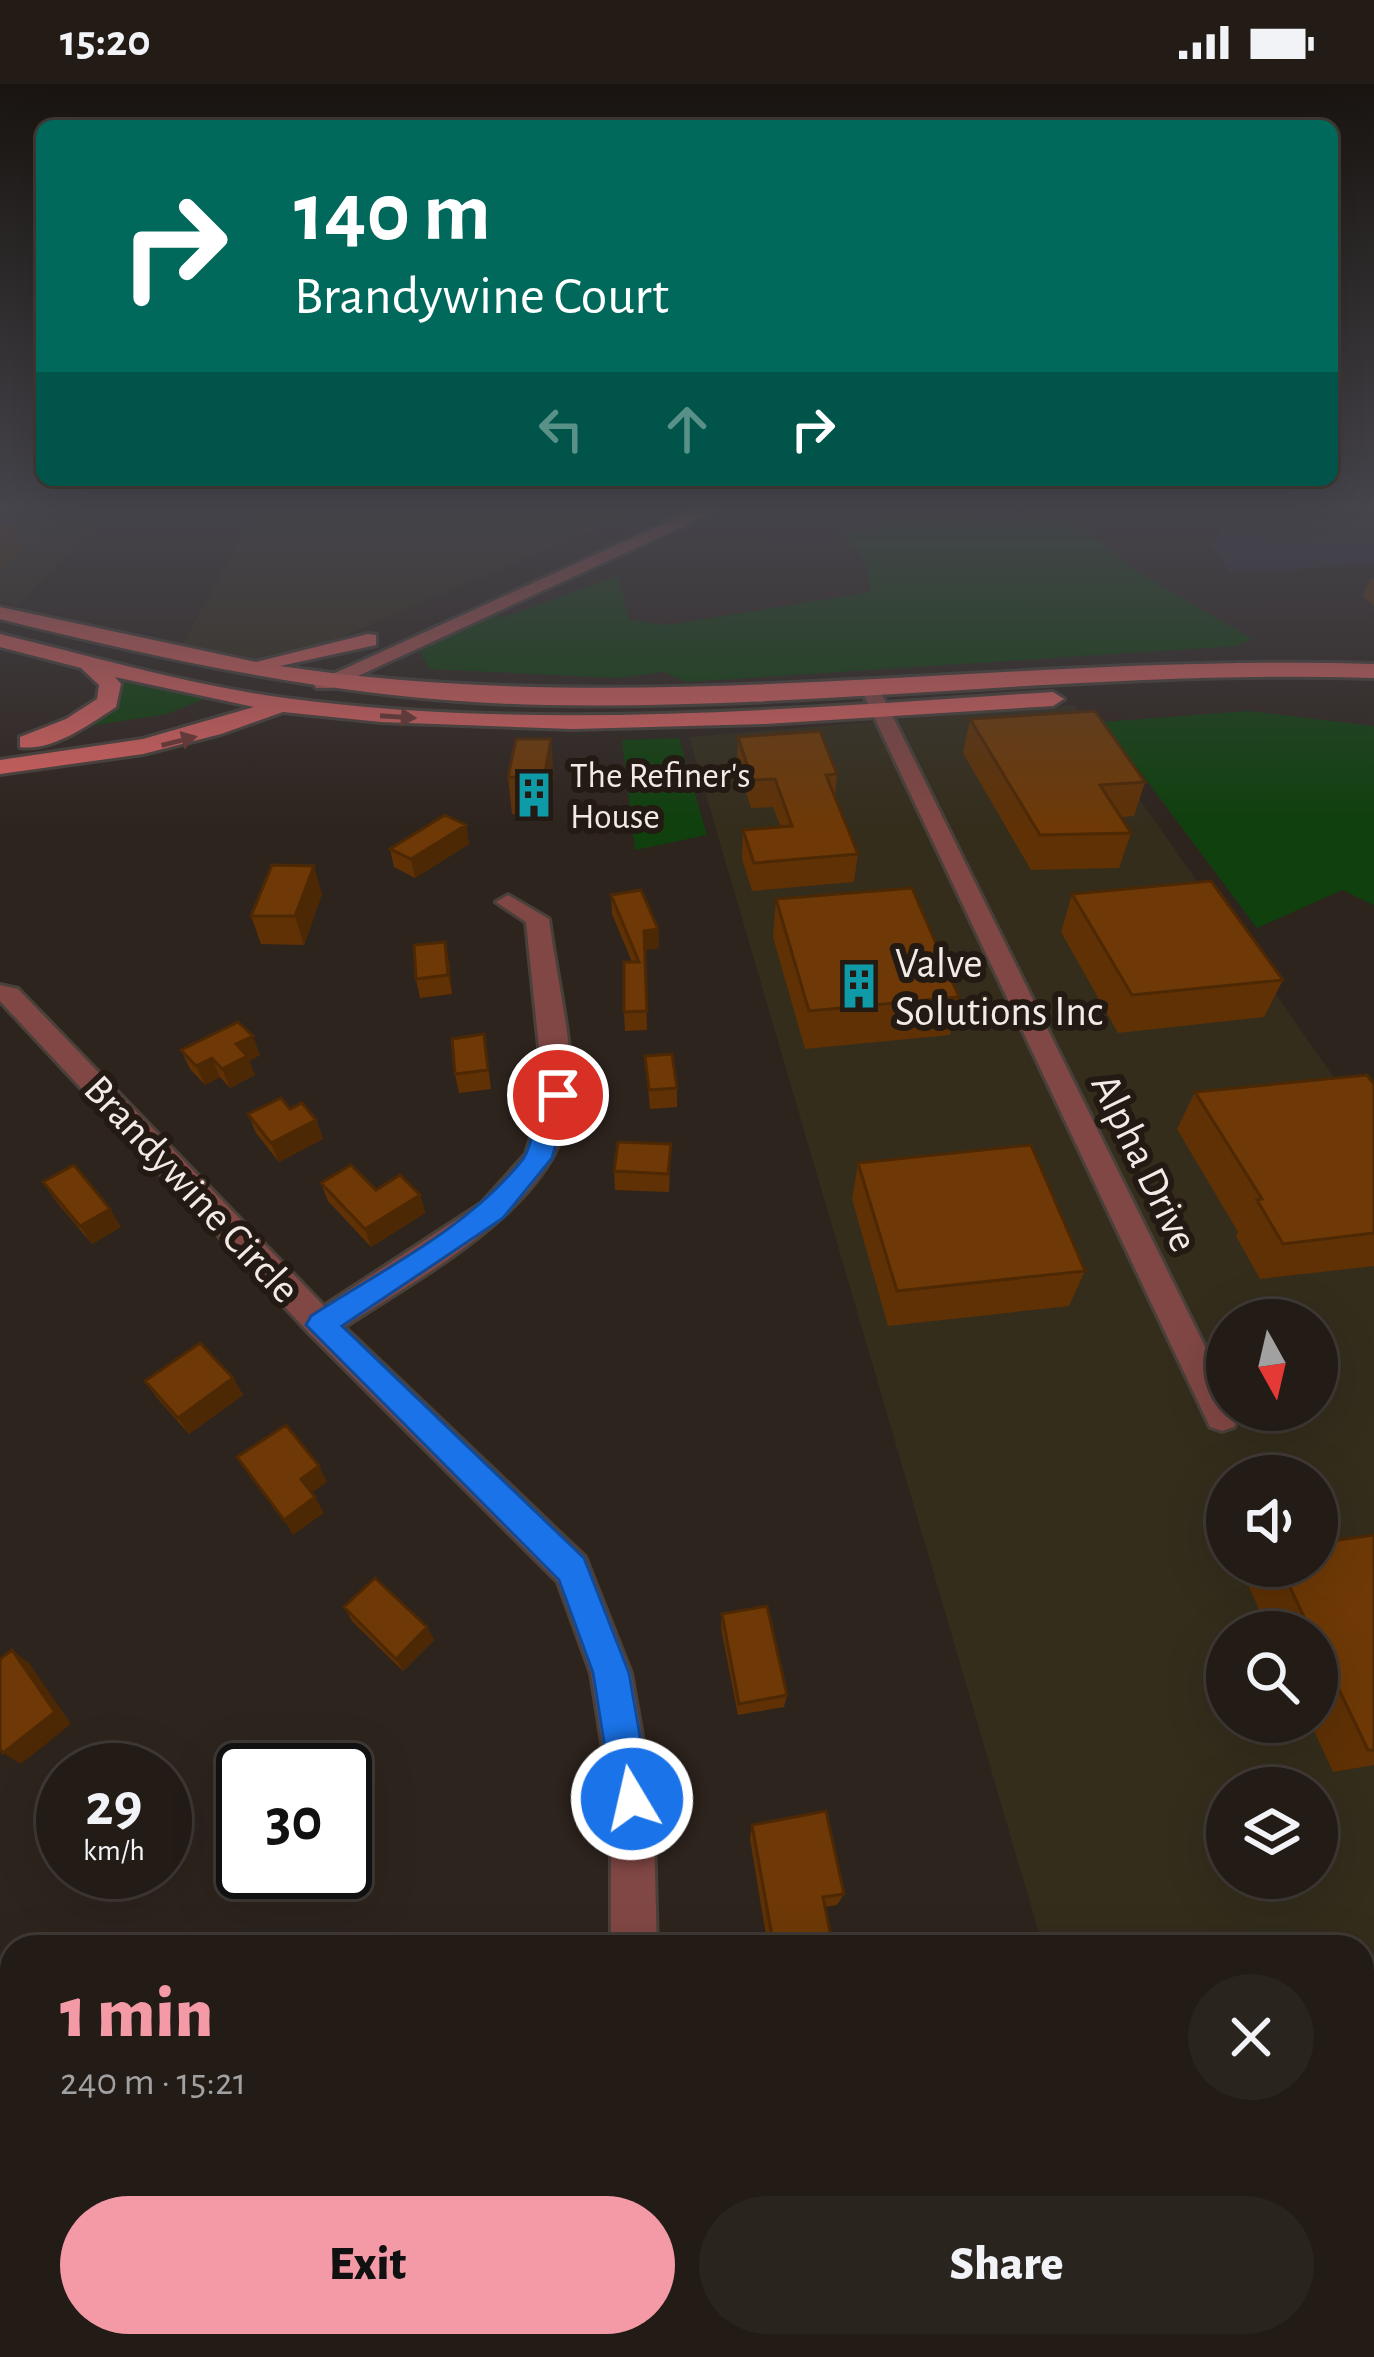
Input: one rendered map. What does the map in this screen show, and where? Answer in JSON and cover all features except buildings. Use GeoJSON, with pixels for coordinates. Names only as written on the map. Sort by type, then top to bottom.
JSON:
{"type":"FeatureCollection","features":[{"type":"Feature","properties":{"kind":"main road"},"geometry":{"type":"LineString","coordinates":[[9,615],[288,678],[421,692],[626,697],[1374,694]]}},
{"type":"Feature","properties":{"kind":"main road"},"geometry":{"type":"LineString","coordinates":[[0,640],[244,698],[458,721],[659,722],[968,691],[1087,672],[1232,667],[1374,670]]}},
{"type":"Feature","properties":{"kind":"main road"},"geometry":{"type":"LineString","coordinates":[[213,664],[298,659],[377,645],[391,678],[421,692]]}},
{"type":"Feature","properties":{"kind":"main road"},"geometry":{"type":"LineString","coordinates":[[1335,656],[1374,670]]}},
{"type":"Feature","properties":{"kind":"main road"},"geometry":{"type":"LineString","coordinates":[[28,742],[74,724],[108,702],[110,684],[89,664]]}},
{"type":"Feature","properties":{"kind":"main road"},"geometry":{"type":"LineString","coordinates":[[0,745],[148,726],[244,698],[288,678]]}},
{"type":"Feature","properties":{"kind":"main road"},"geometry":{"type":"LineString","coordinates":[[0,767],[160,746],[218,730],[324,683]]}},
{"type":"Feature","properties":{"kind":"street"},"geometry":{"type":"LineString","coordinates":[[324,683],[377,645],[443,615]]}},
{"type":"Feature","properties":{"kind":"street"},"geometry":{"type":"LineString","coordinates":[[288,678],[450,615]]}},
{"type":"Feature","properties":{"kind":"street","name":"Alpha Drive"},"geometry":{"type":"LineString","coordinates":[[874,697],[1206,1383]]}},
{"type":"Feature","properties":{"kind":"street"},"geometry":{"type":"LineString","coordinates":[[321,1325],[493,1211],[539,1158],[558,1095],[538,919],[508,902]]}},
{"type":"Feature","properties":{"kind":"street","name":"Brandywine Circle"},"geometry":{"type":"LineString","coordinates":[[0,994],[9,995],[52,1037],[321,1325],[572,1570],[611,1673],[632,1799],[634,1935]]}},
{"type":"Feature","properties":{"kind":"shaded area"},"geometry":{"type":"Polygon","coordinates":[[[199,615],[393,615],[316,648],[279,658],[243,658],[183,644],[199,615]]]}},
{"type":"Feature","properties":{"kind":"shaded area"},"geometry":{"type":"Polygon","coordinates":[[[1074,705],[1374,1135],[1374,1935],[1039,1935],[689,737],[1074,705]]]}},
{"type":"Feature","properties":{"kind":"green space"},"geometry":{"type":"Polygon","coordinates":[[[482,615],[628,615],[629,620],[669,625],[730,615],[1211,615],[1252,639],[1237,646],[687,682],[663,672],[619,678],[429,669],[417,644],[482,615]]]}},
{"type":"Feature","properties":{"kind":"green space"},"geometry":{"type":"Polygon","coordinates":[[[123,682],[204,699],[167,714],[83,727],[113,705],[123,682]]]}},
{"type":"Feature","properties":{"kind":"green space"},"geometry":{"type":"Polygon","coordinates":[[[1248,711],[1374,726],[1374,905],[1342,890],[1257,928],[1103,722],[1248,711]]]}},
{"type":"Feature","properties":{"kind":"green space"},"geometry":{"type":"Polygon","coordinates":[[[679,738],[707,835],[635,850],[622,740],[679,738]]]}},
{"type":"Feature","properties":{"kind":"place","name":"The Refiner's House"},"geometry":{"type":"Point","coordinates":[534,795]}},
{"type":"Feature","properties":{"kind":"place","name":"Valve Solutions Inc"},"geometry":{"type":"Point","coordinates":[859,986]}},
{"type":"Feature","properties":{"kind":"route"},"geometry":{"type":"LineString","coordinates":[[558,1095],[539,1158],[493,1211],[321,1325],[572,1570],[611,1673],[632,1799]]}}]}
